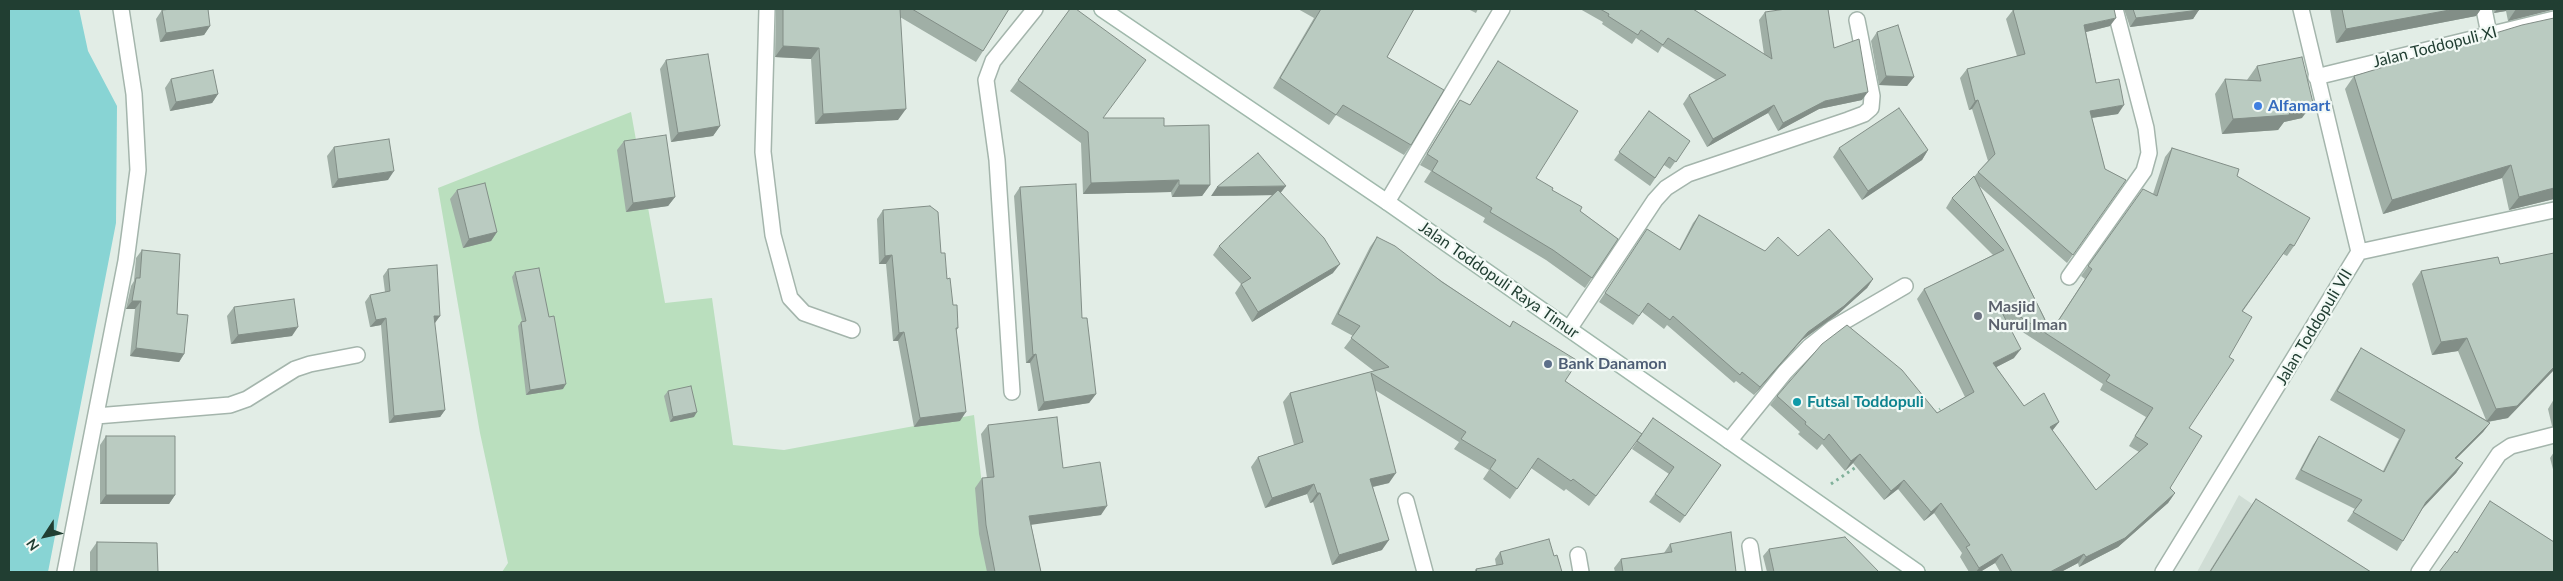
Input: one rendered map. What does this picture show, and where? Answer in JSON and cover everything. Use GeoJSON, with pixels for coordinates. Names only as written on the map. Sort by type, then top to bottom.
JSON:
{"type":"FeatureCollection","features":[{"type":"Feature","properties":{"kind":"street"},"geometry":{"type":"LineString","coordinates":[[66,572],[126,261],[138,170],[134,94],[121,9]]}},
{"type":"Feature","properties":{"kind":"street"},"geometry":{"type":"LineString","coordinates":[[766,9],[763,152],[773,235],[790,298],[804,313],[852,330]]}},
{"type":"Feature","properties":{"kind":"street"},"geometry":{"type":"LineString","coordinates":[[1012,392],[997,160],[986,80],[993,60],[1035,9]]}},
{"type":"Feature","properties":{"kind":"street","name":"Jalan Toddopuli Raya Timur"},"geometry":{"type":"LineString","coordinates":[[1102,9],[1387,202],[1917,572]]}},
{"type":"Feature","properties":{"kind":"street"},"geometry":{"type":"LineString","coordinates":[[1387,202],[1502,9]]}},
{"type":"Feature","properties":{"kind":"street"},"geometry":{"type":"LineString","coordinates":[[2069,277],[2144,171],[2149,153],[2146,128],[2115,9]]}},
{"type":"Feature","properties":{"kind":"street"},"geometry":{"type":"LineString","coordinates":[[2301,9],[2359,252]]}},
{"type":"Feature","properties":{"kind":"street"},"geometry":{"type":"LineString","coordinates":[[2484,9],[2489,34]]}},
{"type":"Feature","properties":{"kind":"street","name":"Jalan Toddopuli XI"},"geometry":{"type":"LineString","coordinates":[[2316,77],[2554,19]]}},
{"type":"Feature","properties":{"kind":"street"},"geometry":{"type":"LineString","coordinates":[[1569,329],[1655,200],[1666,188],[1688,174],[1848,120],[1864,114],[1871,108],[1872,96],[1857,20]]}},
{"type":"Feature","properties":{"kind":"street","name":"Jalan Toddopuli VII"},"geometry":{"type":"LineString","coordinates":[[2163,572],[2359,252],[2554,210]]}},
{"type":"Feature","properties":{"kind":"street"},"geometry":{"type":"LineString","coordinates":[[1729,441],[1785,372],[1809,348],[1833,328],[1904,286]]}},
{"type":"Feature","properties":{"kind":"street"},"geometry":{"type":"LineString","coordinates":[[96,416],[230,404],[247,399],[295,369],[310,364],[357,355]]}},
{"type":"Feature","properties":{"kind":"street"},"geometry":{"type":"LineString","coordinates":[[2419,572],[2499,454],[2511,446],[2554,435]]}},
{"type":"Feature","properties":{"kind":"street"},"geometry":{"type":"LineString","coordinates":[[1406,502],[1425,572]]}},
{"type":"Feature","properties":{"kind":"street"},"geometry":{"type":"LineString","coordinates":[[1750,546],[1754,572]]}},
{"type":"Feature","properties":{"kind":"street"},"geometry":{"type":"LineString","coordinates":[[1578,555],[1581,572]]}},
{"type":"Feature","properties":{"kind":"path"},"geometry":{"type":"LineString","coordinates":[[1932,414],[1940,409]]}},
{"type":"Feature","properties":{"kind":"path"},"geometry":{"type":"LineString","coordinates":[[1810,499],[1867,459]]}},
{"type":"Feature","properties":{"kind":"shaded area"},"geometry":{"type":"Polygon","coordinates":[[[2239,495],[2331,558],[2322,572],[2197,572],[2239,495]]]}},
{"type":"Feature","properties":{"kind":"green space"},"geometry":{"type":"Polygon","coordinates":[[[631,112],[665,303],[712,298],[733,445],[784,450],[974,415],[992,572],[502,572],[508,563],[480,433],[438,188],[631,112]]]}},
{"type":"Feature","properties":{"kind":"water"},"geometry":{"type":"Polygon","coordinates":[[[9,9],[79,9],[88,51],[117,106],[116,223],[48,572],[9,572],[9,9]]]}},
{"type":"Feature","properties":{"kind":"building"},"geometry":{"type":"Polygon","coordinates":[[[208,9],[210,26],[166,33],[162,10],[208,9]]]}},
{"type":"Feature","properties":{"kind":"building"},"geometry":{"type":"Polygon","coordinates":[[[783,9],[900,9],[906,109],[823,114],[819,48],[783,46],[783,9]]]}},
{"type":"Feature","properties":{"kind":"building"},"geometry":{"type":"Polygon","coordinates":[[[912,9],[1009,9],[983,51],[912,9]]]}},
{"type":"Feature","properties":{"kind":"building"},"geometry":{"type":"Polygon","coordinates":[[[1070,9],[1076,9],[1146,60],[1103,118],[1164,118],[1164,126],[1209,125],[1210,185],[1179,185],[1179,180],[1091,183],[1088,132],[1018,80],[1070,9]]]}},
{"type":"Feature","properties":{"kind":"building"},"geometry":{"type":"Polygon","coordinates":[[[1321,9],[1414,9],[1387,57],[1444,90],[1411,145],[1343,105],[1336,115],[1280,78],[1321,9]]]}},
{"type":"Feature","properties":{"kind":"building"},"geometry":{"type":"Polygon","coordinates":[[[1600,9],[1693,9],[1772,59],[1765,12],[1786,9],[1828,9],[1834,48],[1859,39],[1868,92],[1825,101],[1783,123],[1774,105],[1713,139],[1689,95],[1726,75],[1668,38],[1663,45],[1641,30],[1638,35],[1600,9]]]}},
{"type":"Feature","properties":{"kind":"building"},"geometry":{"type":"Polygon","coordinates":[[[2114,9],[2116,18],[2084,25],[2096,83],[2119,79],[2124,105],[2090,111],[2105,169],[2126,180],[2073,255],[1978,172],[1995,154],[1978,100],[1975,101],[1967,69],[2025,54],[2013,10],[2114,9]]]}},
{"type":"Feature","properties":{"kind":"building"},"geometry":{"type":"Polygon","coordinates":[[[2133,9],[2199,9],[2199,10],[2136,18],[2133,9]]]}},
{"type":"Feature","properties":{"kind":"building"},"geometry":{"type":"Polygon","coordinates":[[[2342,9],[2455,9],[2346,29],[2342,9]]]}},
{"type":"Feature","properties":{"kind":"building"},"geometry":{"type":"Polygon","coordinates":[[[2554,18],[2554,188],[2519,197],[2511,165],[2392,200],[2354,76],[2522,25],[2554,18]]]}},
{"type":"Feature","properties":{"kind":"building"},"geometry":{"type":"Polygon","coordinates":[[[1898,25],[1914,77],[1886,76],[1877,32],[1898,25]]]}},
{"type":"Feature","properties":{"kind":"building"},"geometry":{"type":"Polygon","coordinates":[[[708,54],[720,126],[678,133],[666,60],[708,54]]]}},
{"type":"Feature","properties":{"kind":"building","name":"Alfamart"},"geometry":{"type":"Polygon","coordinates":[[[2302,57],[2313,103],[2292,108],[2289,115],[2233,119],[2225,79],[2261,81],[2257,66],[2302,57]]]}},
{"type":"Feature","properties":{"kind":"building"},"geometry":{"type":"Polygon","coordinates":[[[1498,61],[1578,111],[1536,178],[1553,188],[1552,190],[1582,207],[1580,211],[1618,239],[1592,278],[1553,250],[1490,212],[1492,208],[1432,171],[1438,161],[1427,154],[1460,100],[1470,105],[1498,61]]]}},
{"type":"Feature","properties":{"kind":"building"},"geometry":{"type":"Polygon","coordinates":[[[213,70],[218,94],[176,102],[171,79],[213,70]]]}},
{"type":"Feature","properties":{"kind":"building"},"geometry":{"type":"Polygon","coordinates":[[[1899,108],[1928,150],[1868,191],[1839,148],[1899,108]]]}},
{"type":"Feature","properties":{"kind":"building"},"geometry":{"type":"Polygon","coordinates":[[[1649,111],[1690,141],[1676,162],[1669,157],[1655,178],[1619,152],[1649,111]]]}},
{"type":"Feature","properties":{"kind":"building"},"geometry":{"type":"Polygon","coordinates":[[[666,135],[675,197],[633,203],[624,141],[666,135]]]}},
{"type":"Feature","properties":{"kind":"building"},"geometry":{"type":"Polygon","coordinates":[[[389,139],[394,171],[338,179],[334,147],[389,139]]]}},
{"type":"Feature","properties":{"kind":"building"},"geometry":{"type":"Polygon","coordinates":[[[2172,148],[2239,169],[2237,176],[2310,218],[2294,246],[2290,244],[2242,311],[2252,317],[2229,357],[2234,360],[2189,428],[2202,436],[2170,488],[2175,493],[2125,538],[2086,557],[2084,554],[2050,572],[2012,572],[2002,554],[1979,568],[1966,547],[1970,545],[1941,503],[1931,512],[1904,480],[1891,491],[1860,454],[1851,461],[1829,434],[1824,440],[1777,396],[1822,344],[1847,325],[1902,370],[1937,413],[1974,392],[1924,289],[2004,250],[1952,198],[1974,176],[2051,332],[2092,269],[2088,266],[2143,189],[2157,196],[2172,148]],[[1996,301],[2021,349],[1993,363],[2024,406],[2044,393],[2059,422],[2050,427],[2096,490],[2148,444],[2135,436],[2153,408],[2106,381],[2110,375],[1996,301]]]}},
{"type":"Feature","properties":{"kind":"building"},"geometry":{"type":"Polygon","coordinates":[[[1258,153],[1286,186],[1217,187],[1258,153]]]}},
{"type":"Feature","properties":{"kind":"building"},"geometry":{"type":"Polygon","coordinates":[[[485,183],[497,232],[469,239],[457,190],[485,183]]]}},
{"type":"Feature","properties":{"kind":"building"},"geometry":{"type":"Polygon","coordinates":[[[1076,184],[1082,318],[1087,318],[1096,394],[1044,402],[1036,354],[1033,355],[1020,187],[1076,184]]]}},
{"type":"Feature","properties":{"kind":"building"},"geometry":{"type":"Polygon","coordinates":[[[1278,190],[1324,238],[1340,264],[1258,312],[1241,284],[1251,278],[1219,246],[1278,190]]]}},
{"type":"Feature","properties":{"kind":"building"},"geometry":{"type":"Polygon","coordinates":[[[930,206],[938,212],[941,253],[945,253],[947,279],[950,278],[953,305],[957,305],[958,328],[956,328],[966,412],[920,418],[904,332],[899,333],[892,255],[885,256],[883,210],[930,206]]]}},
{"type":"Feature","properties":{"kind":"building"},"geometry":{"type":"Polygon","coordinates":[[[1699,215],[1765,251],[1778,237],[1798,256],[1829,229],[1873,279],[1844,306],[1808,332],[1760,387],[1742,372],[1740,375],[1673,316],[1670,320],[1648,303],[1639,316],[1605,293],[1647,229],[1680,250],[1699,215]]]}},
{"type":"Feature","properties":{"kind":"building"},"geometry":{"type":"Polygon","coordinates":[[[1377,237],[1395,246],[1442,282],[1510,327],[1513,321],[1578,361],[1565,381],[1642,434],[1596,496],[1573,479],[1571,481],[1538,458],[1517,489],[1490,469],[1496,460],[1461,439],[1466,432],[1371,373],[1396,473],[1370,479],[1389,540],[1339,555],[1320,493],[1317,493],[1314,484],[1272,498],[1258,457],[1303,442],[1290,393],[1389,367],[1351,338],[1360,326],[1338,314],[1377,237]]]}},
{"type":"Feature","properties":{"kind":"building"},"geometry":{"type":"Polygon","coordinates":[[[142,250],[180,254],[177,314],[188,315],[184,354],[136,348],[141,301],[132,301],[136,278],[140,278],[142,250]]]}},
{"type":"Feature","properties":{"kind":"building"},"geometry":{"type":"Polygon","coordinates":[[[2554,253],[2554,367],[2517,406],[2496,409],[2467,338],[2441,342],[2421,271],[2498,257],[2500,264],[2554,253]]]}},
{"type":"Feature","properties":{"kind":"building"},"geometry":{"type":"Polygon","coordinates":[[[437,265],[440,316],[434,316],[445,410],[394,416],[386,318],[376,320],[370,295],[390,291],[388,269],[437,265]]]}},
{"type":"Feature","properties":{"kind":"building"},"geometry":{"type":"Polygon","coordinates":[[[539,268],[549,317],[554,316],[566,384],[530,390],[521,322],[526,321],[515,272],[539,268]]]}},
{"type":"Feature","properties":{"kind":"building"},"geometry":{"type":"Polygon","coordinates":[[[294,299],[298,327],[238,335],[234,307],[294,299]]]}},
{"type":"Feature","properties":{"kind":"building"},"geometry":{"type":"Polygon","coordinates":[[[2361,348],[2490,423],[2455,458],[2463,463],[2426,502],[2403,541],[2353,512],[2362,500],[2301,470],[2319,436],[2384,472],[2405,430],[2337,391],[2361,348]]]}},
{"type":"Feature","properties":{"kind":"building"},"geometry":{"type":"Polygon","coordinates":[[[691,386],[697,412],[673,417],[668,391],[691,386]]]}},
{"type":"Feature","properties":{"kind":"building"},"geometry":{"type":"Polygon","coordinates":[[[1057,417],[1063,468],[1100,462],[1107,506],[1029,516],[1041,572],[995,572],[986,525],[982,478],[994,477],[988,425],[1057,417]]]}},
{"type":"Feature","properties":{"kind":"building"},"geometry":{"type":"Polygon","coordinates":[[[1653,418],[1721,465],[1685,516],[1655,494],[1674,467],[1637,441],[1653,418]]]}},
{"type":"Feature","properties":{"kind":"building"},"geometry":{"type":"Polygon","coordinates":[[[106,436],[175,436],[175,495],[106,495],[106,436]]]}},
{"type":"Feature","properties":{"kind":"building"},"geometry":{"type":"Polygon","coordinates":[[[2256,499],[2371,572],[2210,572],[2256,499]]]}},
{"type":"Feature","properties":{"kind":"building"},"geometry":{"type":"Polygon","coordinates":[[[2490,501],[2554,542],[2554,572],[2439,572],[2455,551],[2457,553],[2490,501]]]}},
{"type":"Feature","properties":{"kind":"building"},"geometry":{"type":"Polygon","coordinates":[[[1731,532],[1736,572],[1623,572],[1621,559],[1672,552],[1670,544],[1731,532]]]}},
{"type":"Feature","properties":{"kind":"building"},"geometry":{"type":"Polygon","coordinates":[[[1845,537],[1879,572],[1774,572],[1769,549],[1845,537]]]}},
{"type":"Feature","properties":{"kind":"building"},"geometry":{"type":"Polygon","coordinates":[[[1549,539],[1554,556],[1557,555],[1562,572],[1477,572],[1476,569],[1503,564],[1500,552],[1549,539]]]}},
{"type":"Feature","properties":{"kind":"building"},"geometry":{"type":"Polygon","coordinates":[[[97,542],[157,543],[158,572],[97,572],[97,542]]]}},
{"type":"Feature","properties":{"kind":"place","name":"Alfamart"},"geometry":{"type":"Point","coordinates":[2258,106]}},
{"type":"Feature","properties":{"kind":"place","name":"Masjid Nurul Iman"},"geometry":{"type":"Point","coordinates":[1978,316]}},
{"type":"Feature","properties":{"kind":"place","name":"Bank Danamon"},"geometry":{"type":"Point","coordinates":[1548,364]}},
{"type":"Feature","properties":{"kind":"place","name":"Futsal Toddopuli"},"geometry":{"type":"Point","coordinates":[1797,402]}}]}
